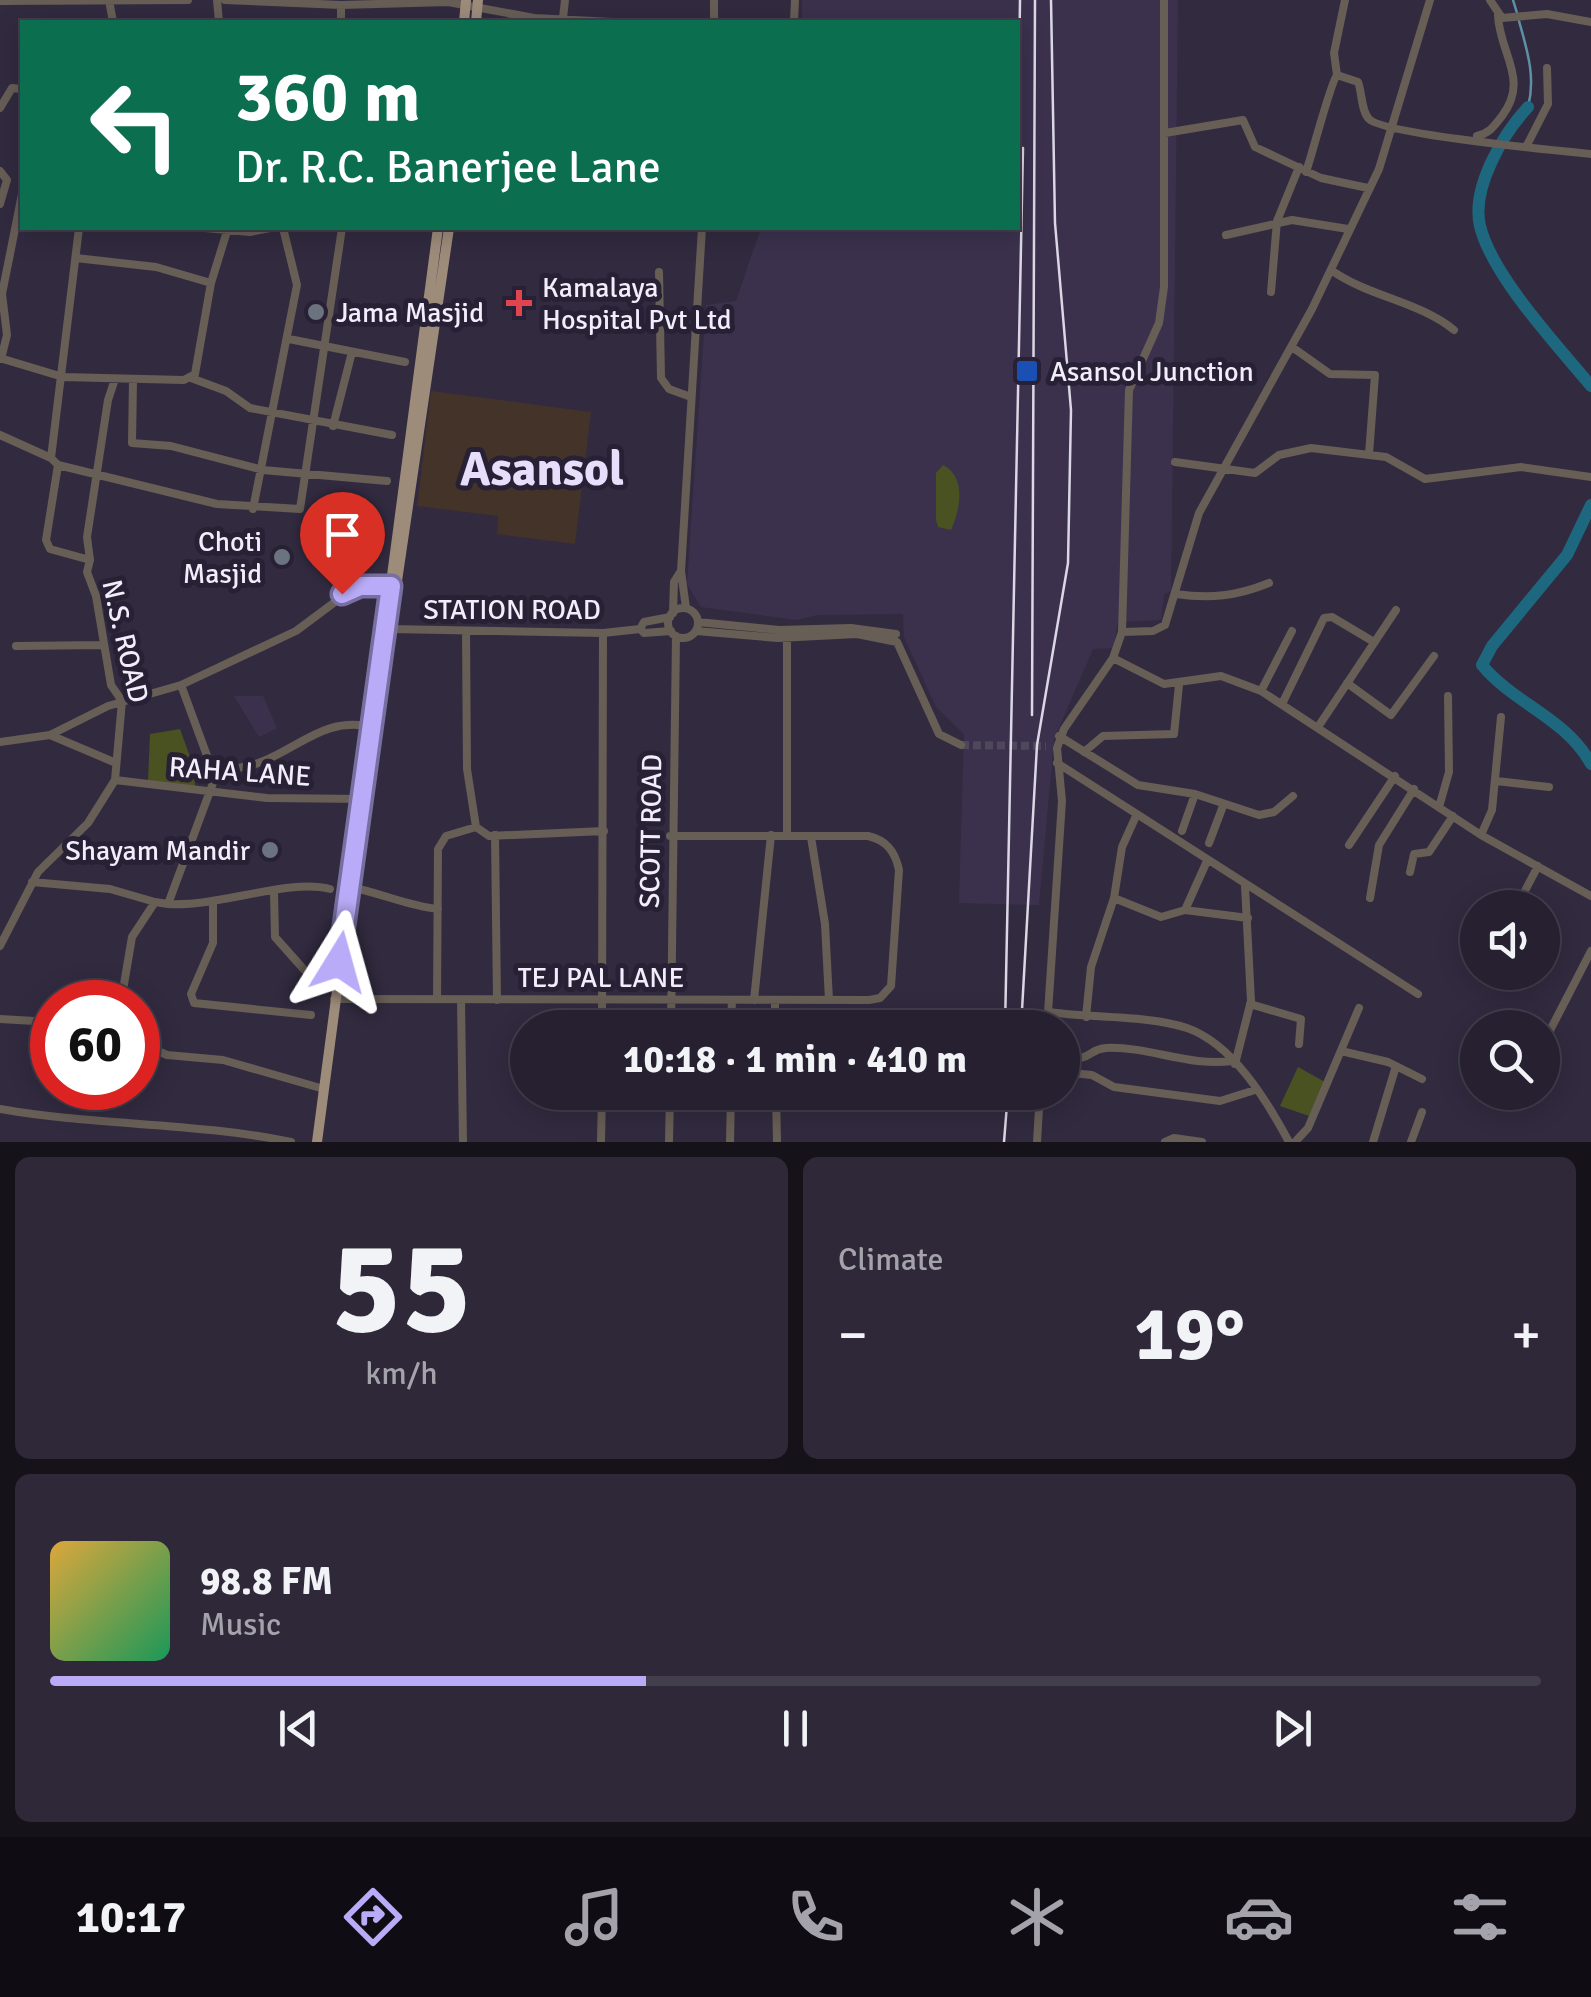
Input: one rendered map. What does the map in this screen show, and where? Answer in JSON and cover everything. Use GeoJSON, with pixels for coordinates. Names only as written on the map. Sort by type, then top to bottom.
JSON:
{"type":"FeatureCollection","features":[{"type":"Feature","properties":{"kind":"main road"},"geometry":{"type":"LineString","coordinates":[[388,629],[438,230]]}},
{"type":"Feature","properties":{"kind":"main road"},"geometry":{"type":"LineString","coordinates":[[318,1142],[372,727],[449,230]]}},
{"type":"Feature","properties":{"kind":"street"},"geometry":{"type":"LineString","coordinates":[[0,2],[188,0]]}},
{"type":"Feature","properties":{"kind":"street"},"geometry":{"type":"LineString","coordinates":[[225,0],[341,5],[472,2],[534,18],[569,20],[565,0]]}},
{"type":"Feature","properties":{"kind":"street"},"geometry":{"type":"LineString","coordinates":[[1048,1010],[1062,801],[1057,748],[1060,736],[1113,658],[1122,632],[1129,390],[1161,313],[1164,0]]}},
{"type":"Feature","properties":{"kind":"street"},"geometry":{"type":"LineString","coordinates":[[1271,292],[1277,220],[1323,129],[1331,82],[1337,75],[1334,53],[1345,0]]}},
{"type":"Feature","properties":{"kind":"street"},"geometry":{"type":"LineString","coordinates":[[1122,632],[1160,629],[1176,594],[1199,513],[1292,347],[1378,169],[1430,0]]}},
{"type":"Feature","properties":{"kind":"street"},"geometry":{"type":"LineString","coordinates":[[1471,138],[1490,130],[1512,98],[1516,72],[1500,16],[1490,0]]}},
{"type":"Feature","properties":{"kind":"street"},"geometry":{"type":"LineString","coordinates":[[341,5],[341,20]]}},
{"type":"Feature","properties":{"kind":"street"},"geometry":{"type":"LineString","coordinates":[[1500,16],[1534,14],[1591,22]]}},
{"type":"Feature","properties":{"kind":"street"},"geometry":{"type":"LineString","coordinates":[[520,20],[534,18]]}},
{"type":"Feature","properties":{"kind":"street"},"geometry":{"type":"LineString","coordinates":[[1526,147],[1548,104],[1547,68]]}},
{"type":"Feature","properties":{"kind":"street"},"geometry":{"type":"LineString","coordinates":[[1337,75],[1358,82],[1369,119],[1390,126],[1591,154]]}},
{"type":"Feature","properties":{"kind":"street"},"geometry":{"type":"LineString","coordinates":[[0,84],[20,89]]}},
{"type":"Feature","properties":{"kind":"street"},"geometry":{"type":"LineString","coordinates":[[0,108],[12,88]]}},
{"type":"Feature","properties":{"kind":"street"},"geometry":{"type":"LineString","coordinates":[[1165,133],[1242,120],[1250,144],[1302,170],[1368,188]]}},
{"type":"Feature","properties":{"kind":"street"},"geometry":{"type":"LineString","coordinates":[[0,172],[7,180],[0,204]]}},
{"type":"Feature","properties":{"kind":"street"},"geometry":{"type":"LineString","coordinates":[[20,204],[1,303],[7,336],[1,358],[63,377],[191,378],[226,391],[250,408],[392,435]]}},
{"type":"Feature","properties":{"kind":"street"},"geometry":{"type":"LineString","coordinates":[[1226,236],[1277,220],[1304,220],[1348,230]]}},
{"type":"Feature","properties":{"kind":"street","name":"N.S. ROAD"},"geometry":{"type":"LineString","coordinates":[[0,946],[32,882],[88,823],[115,780],[122,702],[110,685],[96,596],[87,572],[90,560],[46,546],[80,230]]}},
{"type":"Feature","properties":{"kind":"street"},"geometry":{"type":"LineString","coordinates":[[191,378],[200,353],[211,283],[228,230]]}},
{"type":"Feature","properties":{"kind":"street"},"geometry":{"type":"LineString","coordinates":[[253,509],[289,339],[286,324],[296,274],[284,230]]}},
{"type":"Feature","properties":{"kind":"street"},"geometry":{"type":"LineString","coordinates":[[0,436],[97,476],[253,509],[300,509],[342,230]]}},
{"type":"Feature","properties":{"kind":"street"},"geometry":{"type":"LineString","coordinates":[[697,627],[686,608],[681,571],[702,230]]}},
{"type":"Feature","properties":{"kind":"street"},"geometry":{"type":"LineString","coordinates":[[76,258],[156,267],[211,283]]}},
{"type":"Feature","properties":{"kind":"street"},"geometry":{"type":"LineString","coordinates":[[1330,270],[1358,289],[1436,316],[1454,330]]}},
{"type":"Feature","properties":{"kind":"street"},"geometry":{"type":"LineString","coordinates":[[659,272],[661,378],[668,389],[691,398]]}},
{"type":"Feature","properties":{"kind":"street"},"geometry":{"type":"LineString","coordinates":[[289,339],[405,362]]}},
{"type":"Feature","properties":{"kind":"street"},"geometry":{"type":"LineString","coordinates":[[1292,347],[1330,374],[1376,376],[1369,454]]}},
{"type":"Feature","properties":{"kind":"street"},"geometry":{"type":"LineString","coordinates":[[333,426],[352,352]]}},
{"type":"Feature","properties":{"kind":"street"},"geometry":{"type":"LineString","coordinates":[[90,560],[88,537],[108,400],[116,379]]}},
{"type":"Feature","properties":{"kind":"street"},"geometry":{"type":"LineString","coordinates":[[132,380],[132,442],[170,446],[264,470],[387,481]]}},
{"type":"Feature","properties":{"kind":"street"},"geometry":{"type":"LineString","coordinates":[[1175,462],[1255,473],[1278,455],[1302,448],[1386,457],[1425,480],[1521,467],[1591,477]]}},
{"type":"Feature","properties":{"kind":"street","name":"SCOTT ROAD"},"geometry":{"type":"LineString","coordinates":[[671,1010],[674,634],[671,615],[674,582],[681,571]]}},
{"type":"Feature","properties":{"kind":"street"},"geometry":{"type":"LineString","coordinates":[[1176,594],[1223,596],[1268,583]]}},
{"type":"Feature","properties":{"kind":"street"},"geometry":{"type":"LineString","coordinates":[[0,742],[50,735],[122,702],[181,684],[296,631],[350,590],[391,586]]}},
{"type":"Feature","properties":{"kind":"street","name":"STATION ROAD"},"geometry":{"type":"LineString","coordinates":[[640,629],[644,622],[686,608]]}},
{"type":"Feature","properties":{"kind":"street"},"geometry":{"type":"LineString","coordinates":[[1318,726],[1396,610]]}},
{"type":"Feature","properties":{"kind":"street"},"geometry":{"type":"LineString","coordinates":[[1282,704],[1324,618],[1332,617],[1374,642]]}},
{"type":"Feature","properties":{"kind":"street"},"geometry":{"type":"LineString","coordinates":[[697,627],[787,638],[857,634],[896,638]]}},
{"type":"Feature","properties":{"kind":"street"},"geometry":{"type":"LineString","coordinates":[[697,627],[851,628],[896,638]]}},
{"type":"Feature","properties":{"kind":"street","name":"STATION ROAD"},"geometry":{"type":"LineString","coordinates":[[388,629],[604,633],[640,629],[644,633],[688,637],[697,627]]}},
{"type":"Feature","properties":{"kind":"street"},"geometry":{"type":"LineString","coordinates":[[1261,690],[1292,630]]}},
{"type":"Feature","properties":{"kind":"street"},"geometry":{"type":"LineString","coordinates":[[466,631],[466,769],[476,827]]}},
{"type":"Feature","properties":{"kind":"street"},"geometry":{"type":"LineString","coordinates":[[603,1010],[604,633]]}},
{"type":"Feature","properties":{"kind":"street"},"geometry":{"type":"LineString","coordinates":[[787,638],[788,836]]}},
{"type":"Feature","properties":{"kind":"street"},"geometry":{"type":"LineString","coordinates":[[896,638],[934,728],[945,740],[961,745]]}},
{"type":"Feature","properties":{"kind":"street"},"geometry":{"type":"LineString","coordinates":[[16,646],[102,645]]}},
{"type":"Feature","properties":{"kind":"street"},"geometry":{"type":"LineString","coordinates":[[1347,683],[1391,714],[1434,656]]}},
{"type":"Feature","properties":{"kind":"street"},"geometry":{"type":"LineString","coordinates":[[1113,658],[1164,684],[1179,685],[1221,676],[1261,690],[1481,835],[1591,896]]}},
{"type":"Feature","properties":{"kind":"street"},"geometry":{"type":"LineString","coordinates":[[168,904],[210,793],[214,772],[181,684]]}},
{"type":"Feature","properties":{"kind":"street"},"geometry":{"type":"LineString","coordinates":[[1084,752],[1093,740],[1103,736],[1174,734],[1179,685]]}},
{"type":"Feature","properties":{"kind":"street"},"geometry":{"type":"LineString","coordinates":[[1439,806],[1448,782],[1448,696]]}},
{"type":"Feature","properties":{"kind":"street"},"geometry":{"type":"LineString","coordinates":[[1481,835],[1491,815],[1501,717]]}},
{"type":"Feature","properties":{"kind":"street"},"geometry":{"type":"LineString","coordinates":[[214,772],[264,761],[307,736],[336,726],[372,727]]}},
{"type":"Feature","properties":{"kind":"street"},"geometry":{"type":"LineString","coordinates":[[50,735],[116,763]]}},
{"type":"Feature","properties":{"kind":"street"},"geometry":{"type":"LineString","coordinates":[[1060,736],[1131,783],[1196,794],[1223,806],[1267,814],[1293,796]]}},
{"type":"Feature","properties":{"kind":"street"},"geometry":{"type":"LineString","coordinates":[[1046,746],[1057,748]]}},
{"type":"Feature","properties":{"kind":"street"},"geometry":{"type":"LineString","coordinates":[[1056,763],[1418,994]]}},
{"type":"Feature","properties":{"kind":"street"},"geometry":{"type":"LineString","coordinates":[[1348,845],[1395,776]]}},
{"type":"Feature","properties":{"kind":"street","name":"RAHA LANE"},"geometry":{"type":"LineString","coordinates":[[115,780],[210,793],[363,799]]}},
{"type":"Feature","properties":{"kind":"street"},"geometry":{"type":"LineString","coordinates":[[1496,781],[1550,787]]}},
{"type":"Feature","properties":{"kind":"street"},"geometry":{"type":"LineString","coordinates":[[1370,898],[1379,846],[1414,789]]}},
{"type":"Feature","properties":{"kind":"street"},"geometry":{"type":"LineString","coordinates":[[1182,831],[1196,794]]}},
{"type":"Feature","properties":{"kind":"street"},"geometry":{"type":"LineString","coordinates":[[1209,843],[1223,806]]}},
{"type":"Feature","properties":{"kind":"street"},"geometry":{"type":"LineString","coordinates":[[1086,1017],[1090,967],[1114,898],[1118,861],[1136,816]]}},
{"type":"Feature","properties":{"kind":"street"},"geometry":{"type":"LineString","coordinates":[[1410,872],[1414,854],[1429,852],[1453,816]]}},
{"type":"Feature","properties":{"kind":"street"},"geometry":{"type":"LineString","coordinates":[[437,999],[441,841],[476,827],[494,836],[604,832]]}},
{"type":"Feature","properties":{"kind":"street"},"geometry":{"type":"LineString","coordinates":[[754,1000],[757,942],[769,892],[772,834]]}},
{"type":"Feature","properties":{"kind":"street"},"geometry":{"type":"LineString","coordinates":[[494,836],[497,1000]]}},
{"type":"Feature","properties":{"kind":"street"},"geometry":{"type":"LineString","coordinates":[[670,836],[811,836],[825,924],[829,1000]]}},
{"type":"Feature","properties":{"kind":"street","name":"TEJ PAL LANE"},"geometry":{"type":"LineString","coordinates":[[334,999],[869,1000],[885,994],[894,978],[897,861],[889,846],[876,838],[811,836]]}},
{"type":"Feature","properties":{"kind":"street"},"geometry":{"type":"LineString","coordinates":[[1185,910],[1207,862]]}},
{"type":"Feature","properties":{"kind":"street"},"geometry":{"type":"LineString","coordinates":[[1525,890],[1538,866]]}},
{"type":"Feature","properties":{"kind":"street"},"geometry":{"type":"LineString","coordinates":[[32,882],[110,889],[168,904],[213,903],[274,893],[299,884],[330,889]]}},
{"type":"Feature","properties":{"kind":"street"},"geometry":{"type":"LineString","coordinates":[[1234,1062],[1250,1004],[1245,886]]}},
{"type":"Feature","properties":{"kind":"street"},"geometry":{"type":"LineString","coordinates":[[350,887],[394,895],[413,907],[438,909]]}},
{"type":"Feature","properties":{"kind":"street"},"geometry":{"type":"LineString","coordinates":[[274,893],[275,937],[316,982]]}},
{"type":"Feature","properties":{"kind":"street"},"geometry":{"type":"LineString","coordinates":[[1114,898],[1161,917],[1185,910],[1248,918]]}},
{"type":"Feature","properties":{"kind":"street"},"geometry":{"type":"LineString","coordinates":[[125,980],[132,937],[155,902]]}},
{"type":"Feature","properties":{"kind":"street"},"geometry":{"type":"LineString","coordinates":[[213,903],[213,943],[191,994],[194,1003],[311,1016]]}},
{"type":"Feature","properties":{"kind":"street"},"geometry":{"type":"LineString","coordinates":[[1560,1011],[1591,950]]}},
{"type":"Feature","properties":{"kind":"street"},"geometry":{"type":"LineString","coordinates":[[461,1000],[462,1142]]}},
{"type":"Feature","properties":{"kind":"street"},"geometry":{"type":"LineString","coordinates":[[732,1000],[732,1010]]}},
{"type":"Feature","properties":{"kind":"street"},"geometry":{"type":"LineString","coordinates":[[775,1000],[775,1010]]}},
{"type":"Feature","properties":{"kind":"street"},"geometry":{"type":"LineString","coordinates":[[1250,1004],[1301,1019],[1299,1044]]}},
{"type":"Feature","properties":{"kind":"street"},"geometry":{"type":"LineString","coordinates":[[1080,1016],[1184,1027],[1207,1038],[1234,1062],[1292,1142],[1308,1128],[1359,1008]]}},
{"type":"Feature","properties":{"kind":"street"},"geometry":{"type":"LineString","coordinates":[[0,1019],[30,1021]]}},
{"type":"Feature","properties":{"kind":"street"},"geometry":{"type":"LineString","coordinates":[[1080,1061],[1107,1048],[1234,1062]]}},
{"type":"Feature","properties":{"kind":"street"},"geometry":{"type":"LineString","coordinates":[[1341,1051],[1396,1066],[1422,1079]]}},
{"type":"Feature","properties":{"kind":"street"},"geometry":{"type":"LineString","coordinates":[[160,1052],[223,1060],[324,1088]]}},
{"type":"Feature","properties":{"kind":"street"},"geometry":{"type":"LineString","coordinates":[[1373,1142],[1396,1066]]}},
{"type":"Feature","properties":{"kind":"street"},"geometry":{"type":"LineString","coordinates":[[1080,1074],[1096,1076],[1114,1087],[1220,1102],[1255,1090]]}},
{"type":"Feature","properties":{"kind":"street"},"geometry":{"type":"LineString","coordinates":[[0,1109],[58,1119],[291,1142]]}},
{"type":"Feature","properties":{"kind":"street"},"geometry":{"type":"LineString","coordinates":[[601,1142],[602,1110]]}},
{"type":"Feature","properties":{"kind":"street"},"geometry":{"type":"LineString","coordinates":[[669,1142],[670,1110]]}},
{"type":"Feature","properties":{"kind":"street"},"geometry":{"type":"LineString","coordinates":[[730,1110],[730,1142]]}},
{"type":"Feature","properties":{"kind":"street"},"geometry":{"type":"LineString","coordinates":[[776,1110],[777,1142]]}},
{"type":"Feature","properties":{"kind":"street"},"geometry":{"type":"LineString","coordinates":[[1037,1142],[1039,1110]]}},
{"type":"Feature","properties":{"kind":"street"},"geometry":{"type":"LineString","coordinates":[[1411,1142],[1422,1112]]}},
{"type":"Feature","properties":{"kind":"street"},"geometry":{"type":"LineString","coordinates":[[167,1142],[171,1128]]}},
{"type":"Feature","properties":{"kind":"street"},"geometry":{"type":"LineString","coordinates":[[1165,1142],[1174,1138],[1202,1142]]}},
{"type":"Feature","properties":{"kind":"shaded area"},"geometry":{"type":"Polygon","coordinates":[[[802,0],[1178,0],[1171,591],[1164,594],[1161,620],[1118,622],[1113,648],[1093,649],[1054,739],[1039,905],[959,903],[964,734],[936,707],[904,637],[903,614],[817,615],[796,620],[701,607],[687,584],[706,305],[736,301],[760,230],[1020,230],[1020,20],[802,20],[802,0]]]}},
{"type":"Feature","properties":{"kind":"shaded area"},"geometry":{"type":"Polygon","coordinates":[[[431,391],[591,412],[575,544],[497,534],[498,516],[417,506],[431,391]]]}},
{"type":"Feature","properties":{"kind":"shaded area"},"geometry":{"type":"Polygon","coordinates":[[[234,696],[263,696],[277,728],[259,737],[234,696]]]}},
{"type":"Feature","properties":{"kind":"green space"},"geometry":{"type":"Polygon","coordinates":[[[943,465],[956,477],[959,494],[951,530],[938,527],[936,520],[936,473],[943,465]]]}},
{"type":"Feature","properties":{"kind":"green space"},"geometry":{"type":"Polygon","coordinates":[[[180,729],[194,768],[195,786],[148,782],[150,734],[180,729]]]}},
{"type":"Feature","properties":{"kind":"green space"},"geometry":{"type":"Polygon","coordinates":[[[1298,1067],[1325,1082],[1309,1116],[1280,1106],[1298,1067]]]}},
{"type":"Feature","properties":{"kind":"waterway"},"geometry":{"type":"LineString","coordinates":[[1513,0],[1517,13]]}},
{"type":"Feature","properties":{"kind":"waterway"},"geometry":{"type":"LineString","coordinates":[[1519,21],[1531,74],[1528,107]]}},
{"type":"Feature","properties":{"kind":"waterway"},"geometry":{"type":"LineString","coordinates":[[1528,107],[1491,162],[1480,195],[1480,226],[1512,288],[1591,386]]}},
{"type":"Feature","properties":{"kind":"waterway"},"geometry":{"type":"LineString","coordinates":[[1591,505],[1567,555],[1492,646],[1482,665],[1568,735],[1591,764]]}},
{"type":"Feature","properties":{"kind":"tunnel"},"geometry":{"type":"LineString","coordinates":[[961,745],[1046,746]]}},
{"type":"Feature","properties":{"kind":"railway"},"geometry":{"type":"LineString","coordinates":[[1020,0],[1020,20]]}},
{"type":"Feature","properties":{"kind":"railway"},"geometry":{"type":"LineString","coordinates":[[1032,715],[1035,0]]}},
{"type":"Feature","properties":{"kind":"railway"},"geometry":{"type":"LineString","coordinates":[[1022,1010],[1037,745],[1068,563],[1071,410],[1055,223],[1051,0]]}},
{"type":"Feature","properties":{"kind":"railway"},"geometry":{"type":"LineString","coordinates":[[1005,1010],[1023,148]]}},
{"type":"Feature","properties":{"kind":"railway"},"geometry":{"type":"LineString","coordinates":[[1004,1142],[1007,1110]]}},
{"type":"Feature","properties":{"kind":"place","name":"Kamalaya Hospital Pvt Ltd"},"geometry":{"type":"Point","coordinates":[519,303]}},
{"type":"Feature","properties":{"kind":"place","name":"Jama Masjid"},"geometry":{"type":"Point","coordinates":[316,312]}},
{"type":"Feature","properties":{"kind":"place","name":"Asansol Junction"},"geometry":{"type":"Point","coordinates":[1027,371]}},
{"type":"Feature","properties":{"kind":"place","name":"Choti Masjid"},"geometry":{"type":"Point","coordinates":[282,557]}},
{"type":"Feature","properties":{"kind":"place","name":"Shayam Mandir"},"geometry":{"type":"Point","coordinates":[270,850]}},
{"type":"Feature","properties":{"kind":"district","name":"Asansol"},"geometry":{"type":"Point","coordinates":[542,468]}},
{"type":"Feature","properties":{"kind":"route"},"geometry":{"type":"LineString","coordinates":[[339,962],[391,586],[360,586],[342,594]]}}]}
